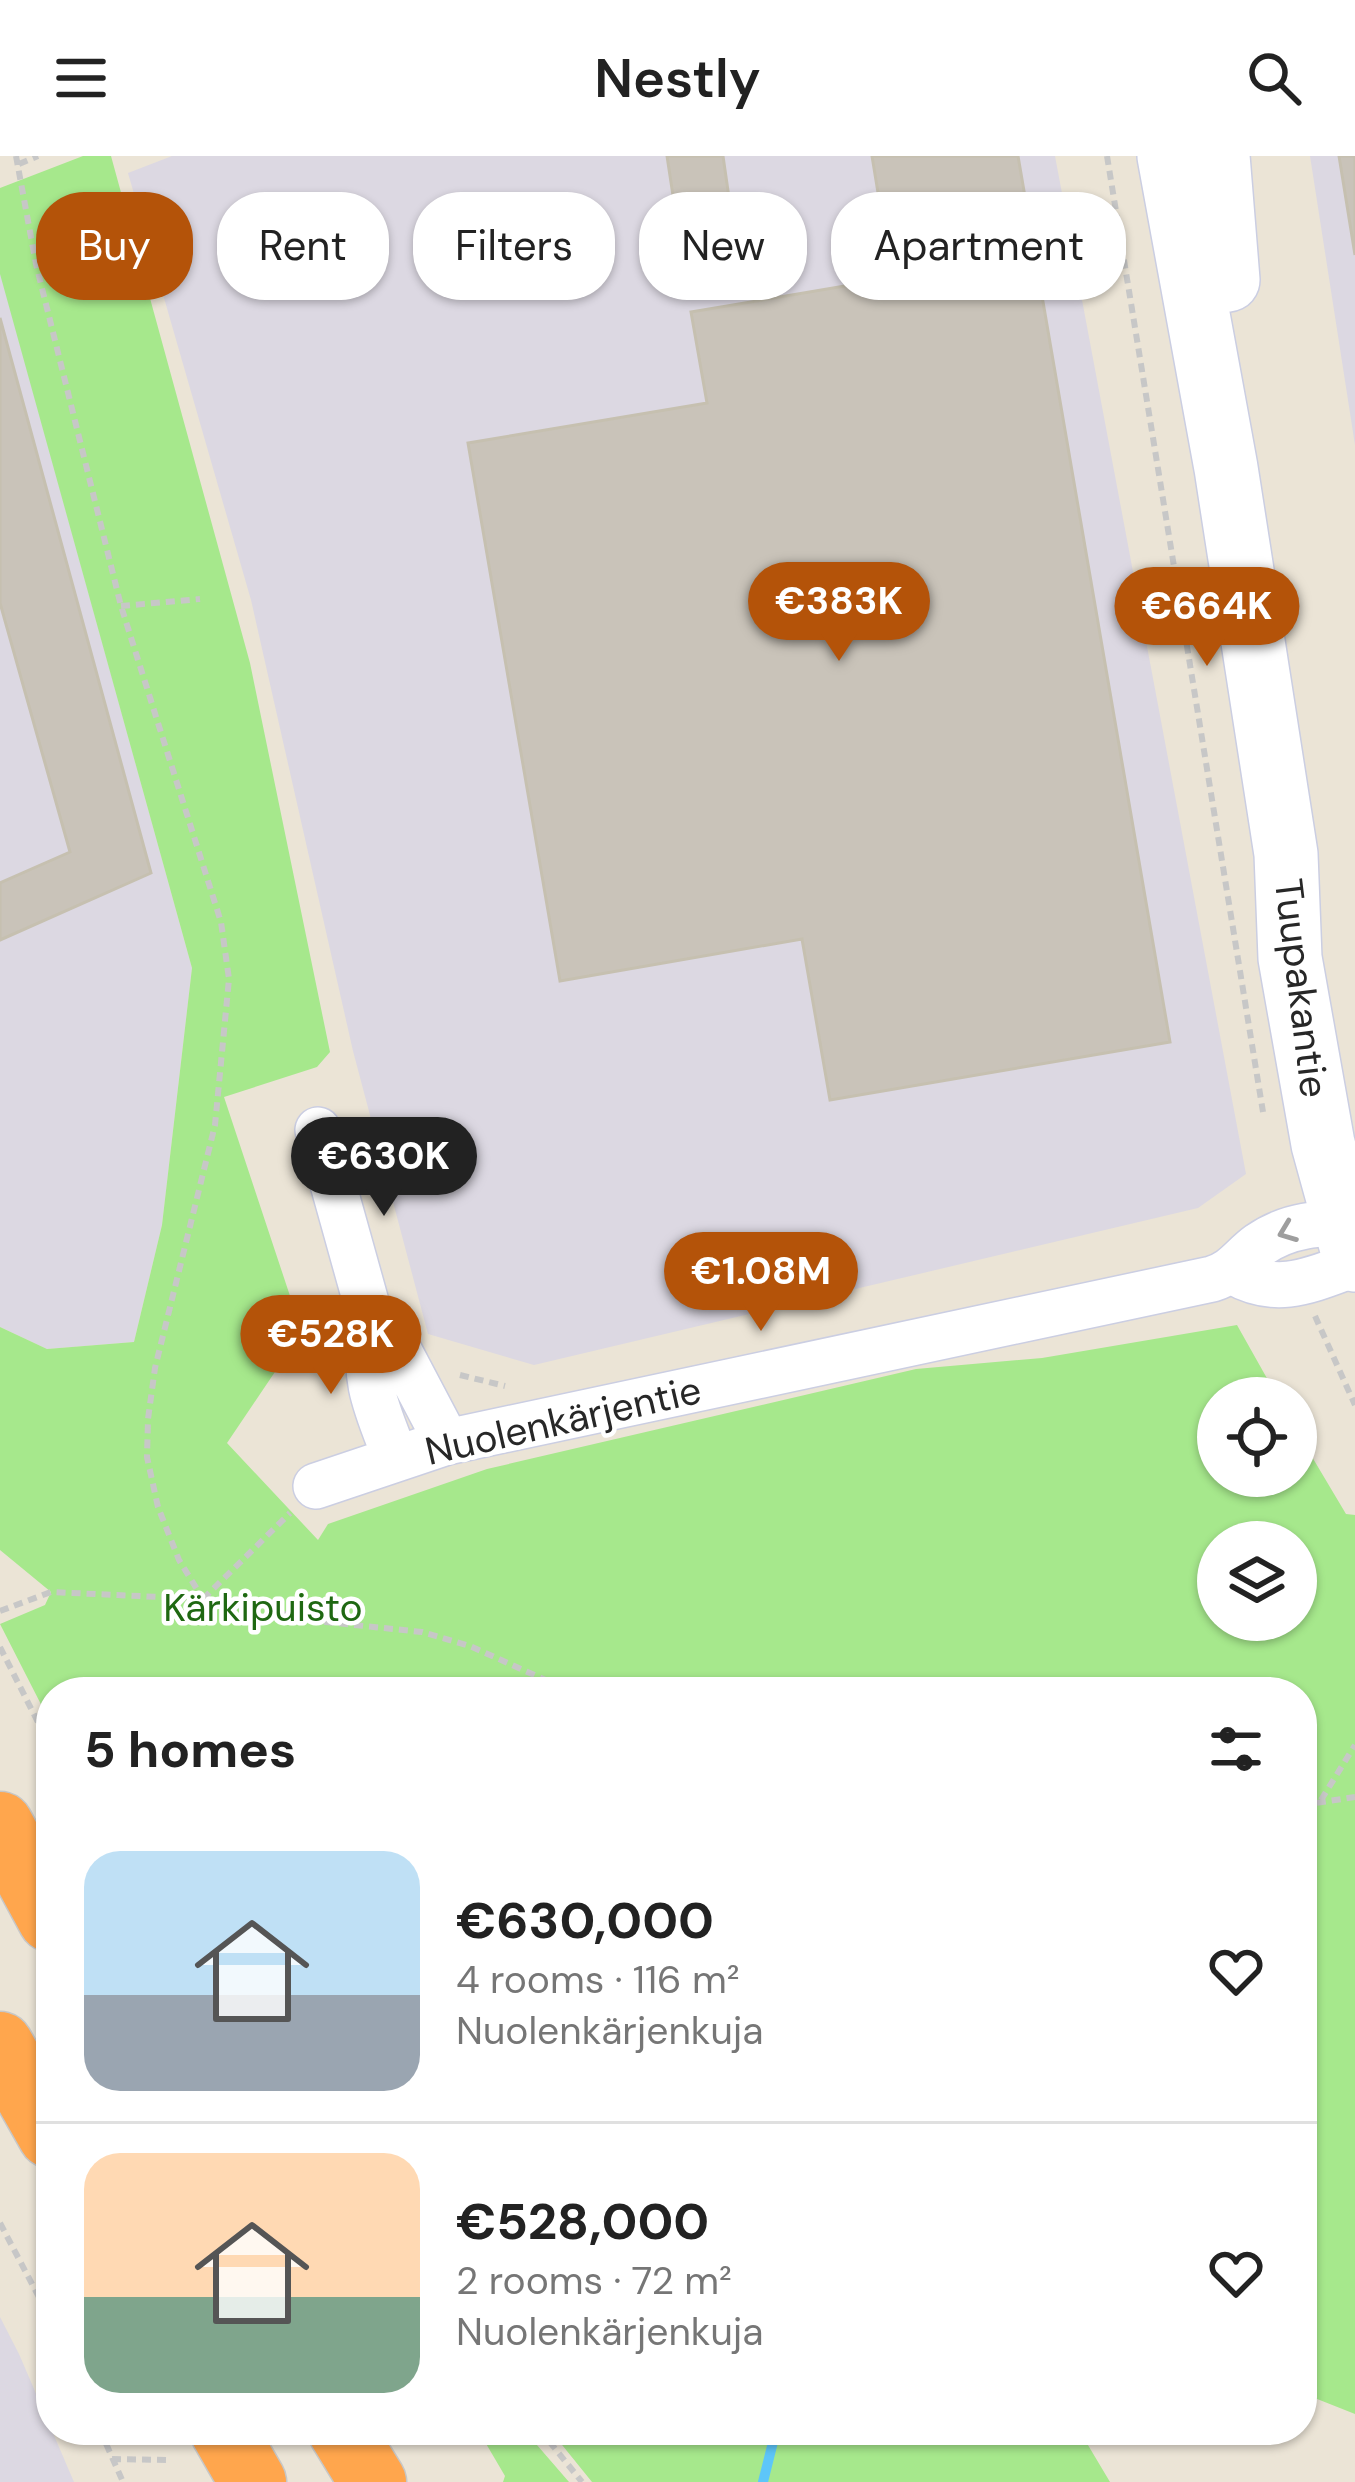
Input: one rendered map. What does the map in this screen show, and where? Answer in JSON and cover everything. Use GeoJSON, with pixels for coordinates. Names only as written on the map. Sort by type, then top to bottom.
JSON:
{"type":"FeatureCollection","features":[{"type":"Feature","properties":{"kind":"highway"},"geometry":{"type":"LineString","coordinates":[[0,1825],[36,1891]]}},
{"type":"Feature","properties":{"kind":"highway"},"geometry":{"type":"LineString","coordinates":[[0,2045],[36,2109]]}},
{"type":"Feature","properties":{"kind":"highway"},"geometry":{"type":"LineString","coordinates":[[196,2445],[254,2482]]}},
{"type":"Feature","properties":{"kind":"highway"},"geometry":{"type":"LineString","coordinates":[[350,2445],[373,2482]]}},
{"type":"Feature","properties":{"kind":"main road","name":"Tuupakantie"},"geometry":{"type":"LineString","coordinates":[[1169,156],[1226,468],[1286,854],[1290,958],[1343,1250]]}},
{"type":"Feature","properties":{"kind":"main road","name":"Tuupakantie"},"geometry":{"type":"LineString","coordinates":[[1218,156],[1231,320],[1226,468]]}},
{"type":"Feature","properties":{"kind":"main road","name":"Tuupakantie"},"geometry":{"type":"LineString","coordinates":[[1286,854],[1319,943],[1355,1071]]}},
{"type":"Feature","properties":{"kind":"street"},"geometry":{"type":"LineString","coordinates":[[318,1130],[374,1331],[366,1356],[368,1375],[396,1459]]}},
{"type":"Feature","properties":{"kind":"street","name":"Nuolenkärjentie"},"geometry":{"type":"LineString","coordinates":[[316,1486],[447,1442],[1234,1272],[1262,1243],[1295,1226],[1343,1250]]}},
{"type":"Feature","properties":{"kind":"street","name":"Nuolenkärjentie"},"geometry":{"type":"LineString","coordinates":[[1234,1272],[1256,1286],[1276,1288],[1343,1250]]}},
{"type":"Feature","properties":{"kind":"street"},"geometry":{"type":"LineString","coordinates":[[374,1331],[398,1349],[447,1442]]}},
{"type":"Feature","properties":{"kind":"path"},"geometry":{"type":"LineString","coordinates":[[38,156],[17,160],[36,263],[121,606],[215,902],[229,979],[215,1125],[154,1368],[148,1419],[147,1457],[158,1507],[179,1559],[203,1599]]}},
{"type":"Feature","properties":{"kind":"path"},"geometry":{"type":"LineString","coordinates":[[1108,156],[1254,1075],[1268,1133]]}},
{"type":"Feature","properties":{"kind":"path"},"geometry":{"type":"LineString","coordinates":[[121,606],[200,599]]}},
{"type":"Feature","properties":{"kind":"path"},"geometry":{"type":"LineString","coordinates":[[1343,1250],[1321,1339],[1355,1405]]}},
{"type":"Feature","properties":{"kind":"path"},"geometry":{"type":"LineString","coordinates":[[203,1599],[316,1486]]}},
{"type":"Feature","properties":{"kind":"path"},"geometry":{"type":"LineString","coordinates":[[0,1611],[51,1592],[203,1599],[326,1622],[422,1632],[470,1646],[539,1677]]}},
{"type":"Feature","properties":{"kind":"path"},"geometry":{"type":"LineString","coordinates":[[0,1648],[36,1719]]}},
{"type":"Feature","properties":{"kind":"path"},"geometry":{"type":"LineString","coordinates":[[1321,1800],[1355,1744]]}},
{"type":"Feature","properties":{"kind":"path"},"geometry":{"type":"LineString","coordinates":[[1317,1801],[1355,1797]]}},
{"type":"Feature","properties":{"kind":"path"},"geometry":{"type":"LineString","coordinates":[[0,2223],[36,2291]]}},
{"type":"Feature","properties":{"kind":"path"},"geometry":{"type":"LineString","coordinates":[[106,2445],[123,2482]]}},
{"type":"Feature","properties":{"kind":"path"},"geometry":{"type":"LineString","coordinates":[[112,2459],[196,2445]]}},
{"type":"Feature","properties":{"kind":"path"},"geometry":{"type":"LineString","coordinates":[[552,2445],[582,2482]]}},
{"type":"Feature","properties":{"kind":"shaded area"},"geometry":{"type":"Polygon","coordinates":[[[172,156],[1055,156],[1062,192],[831,192],[831,300],[1082,300],[1246,1174],[1198,1208],[534,1365],[428,1334],[353,1051],[251,600],[165,300],[193,300],[193,192],[133,192],[128,173],[172,156]]]}},
{"type":"Feature","properties":{"kind":"shaded area"},"geometry":{"type":"Polygon","coordinates":[[[1310,156],[1355,156],[1355,445],[1310,156]]]}},
{"type":"Feature","properties":{"kind":"shaded area"},"geometry":{"type":"Polygon","coordinates":[[[0,272],[192,968],[162,1225],[134,1342],[47,1349],[0,1327],[0,272]]]}},
{"type":"Feature","properties":{"kind":"shaded area"},"geometry":{"type":"Polygon","coordinates":[[[0,2317],[36,2394],[36,2445],[58,2445],[74,2482],[0,2482],[0,2317]]]}},
{"type":"Feature","properties":{"kind":"green space","name":"Kärkipuisto"},"geometry":{"type":"Polygon","coordinates":[[[83,156],[111,156],[121,192],[36,192],[36,300],[150,300],[250,663],[330,1052],[317,1067],[224,1097],[295,1311],[285,1357],[227,1443],[318,1540],[328,1524],[487,1469],[916,1369],[1042,1358],[1237,1325],[1266,1377],[1197,1377],[1197,1497],[1317,1497],[1317,1465],[1346,1514],[1355,1515],[1355,2414],[1317,2399],[1317,1677],[36,1677],[36,1695],[0,1624],[45,1605],[51,1592],[0,1550],[0,1327],[47,1349],[134,1342],[162,1225],[192,968],[0,274],[0,188],[83,156]]]}},
{"type":"Feature","properties":{"kind":"green space"},"geometry":{"type":"Polygon","coordinates":[[[487,2445],[537,2445],[569,2482],[503,2482],[505,2476],[487,2445]]]}},
{"type":"Feature","properties":{"kind":"green space"},"geometry":{"type":"Polygon","coordinates":[[[562,2445],[1088,2445],[1110,2482],[592,2482],[562,2445]]]}},
{"type":"Feature","properties":{"kind":"building"},"geometry":{"type":"Polygon","coordinates":[[[667,156],[723,156],[728,192],[672,192],[667,156]]]}},
{"type":"Feature","properties":{"kind":"building"},"geometry":{"type":"Polygon","coordinates":[[[872,156],[1018,156],[1024,192],[878,192],[872,156]]]}},
{"type":"Feature","properties":{"kind":"building"},"geometry":{"type":"Polygon","coordinates":[[[1339,156],[1355,156],[1355,255],[1339,156]]]}},
{"type":"Feature","properties":{"kind":"building"},"geometry":{"type":"Polygon","coordinates":[[[831,288],[831,300],[1043,300],[1170,1042],[830,1100],[802,939],[560,981],[468,443],[707,403],[691,312],[762,300],[807,300],[807,292],[831,288]]]}},
{"type":"Feature","properties":{"kind":"building"},"geometry":{"type":"Polygon","coordinates":[[[0,318],[151,873],[0,940],[0,883],[70,852],[0,603],[0,318]]]}},
{"type":"Feature","properties":{"kind":"waterway"},"geometry":{"type":"LineString","coordinates":[[763,2482],[772,2445]]}}]}
